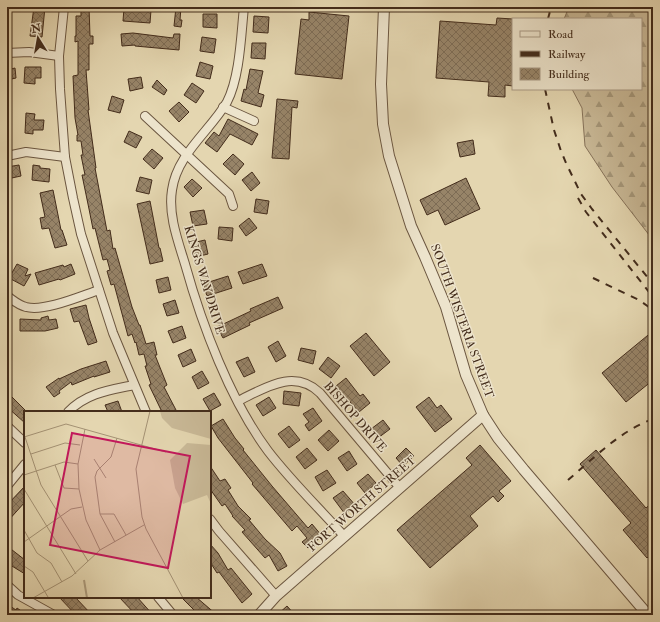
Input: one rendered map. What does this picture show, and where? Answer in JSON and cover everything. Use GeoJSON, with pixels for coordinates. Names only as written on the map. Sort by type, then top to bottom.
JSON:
{"type":"FeatureCollection","features":[{"type":"Feature","properties":{"kind":"street"},"geometry":{"type":"LineString","coordinates":[[64,7],[59,56],[65,157],[81,234],[113,333],[146,411]]}},
{"type":"Feature","properties":{"kind":"street","name":"KINGS WAY DRIVE"},"geometry":{"type":"LineString","coordinates":[[244,7],[237,68],[233,86],[227,101],[219,115],[187,154],[177,173],[172,190],[172,210],[176,234],[191,286],[213,348],[238,401],[268,451],[344,536]]}},
{"type":"Feature","properties":{"kind":"street","name":"SOUTH WISTERIA STREET"},"geometry":{"type":"LineString","coordinates":[[384,7],[382,84],[383,124],[389,156],[411,226],[446,308],[466,375],[484,415],[498,438],[648,615]]}},
{"type":"Feature","properties":{"kind":"street"},"geometry":{"type":"LineString","coordinates":[[7,53],[29,52],[59,56]]}},
{"type":"Feature","properties":{"kind":"street"},"geometry":{"type":"LineString","coordinates":[[223,107],[254,121]]}},
{"type":"Feature","properties":{"kind":"street"},"geometry":{"type":"LineString","coordinates":[[145,116],[229,194],[233,206]]}},
{"type":"Feature","properties":{"kind":"street"},"geometry":{"type":"LineString","coordinates":[[7,156],[26,152],[65,157]]}},
{"type":"Feature","properties":{"kind":"street"},"geometry":{"type":"LineString","coordinates":[[7,296],[16,303],[27,307],[40,307],[60,303],[99,290]]}},
{"type":"Feature","properties":{"kind":"street","name":"BISHOP DRIVE"},"geometry":{"type":"LineString","coordinates":[[238,401],[270,386],[284,382],[294,380],[313,386],[400,488]]}},
{"type":"Feature","properties":{"kind":"street"},"geometry":{"type":"LineString","coordinates":[[69,411],[74,405],[92,395],[134,385]]}},
{"type":"Feature","properties":{"kind":"street","name":"FORT WORTH STREET"},"geometry":{"type":"LineString","coordinates":[[259,615],[276,596],[484,415]]}},
{"type":"Feature","properties":{"kind":"street"},"geometry":{"type":"LineString","coordinates":[[7,426],[24,442]]}},
{"type":"Feature","properties":{"kind":"street"},"geometry":{"type":"LineString","coordinates":[[7,486],[24,465]]}},
{"type":"Feature","properties":{"kind":"street"},"geometry":{"type":"LineString","coordinates":[[211,520],[218,531],[276,596]]}},
{"type":"Feature","properties":{"kind":"street"},"geometry":{"type":"LineString","coordinates":[[7,585],[18,595],[54,615]]}},
{"type":"Feature","properties":{"kind":"street"},"geometry":{"type":"LineString","coordinates":[[159,598],[173,615]]}},
{"type":"Feature","properties":{"kind":"green space"},"geometry":{"type":"Polygon","coordinates":[[[569,7],[653,7],[653,240],[612,187],[585,146],[582,108],[573,90],[642,90],[642,18],[564,18],[569,7]]]}},
{"type":"Feature","properties":{"kind":"building"},"geometry":{"type":"Polygon","coordinates":[[[34,7],[45,7],[42,37],[30,36],[34,7]]]}},
{"type":"Feature","properties":{"kind":"building"},"geometry":{"type":"Polygon","coordinates":[[[81,7],[89,7],[90,36],[93,36],[93,44],[89,44],[89,70],[86,70],[88,110],[95,168],[107,231],[110,230],[113,249],[115,248],[132,307],[146,344],[154,342],[157,355],[155,355],[167,385],[164,387],[176,410],[174,411],[162,411],[149,385],[151,384],[145,366],[147,366],[144,354],[139,355],[136,342],[135,343],[132,334],[128,336],[114,284],[111,285],[107,271],[110,270],[107,259],[103,260],[95,228],[93,229],[82,175],[85,175],[81,155],[83,155],[81,141],[77,141],[78,135],[75,118],[73,76],[78,75],[78,41],[75,42],[76,16],[81,16],[81,7]]]}},
{"type":"Feature","properties":{"kind":"building"},"geometry":{"type":"Polygon","coordinates":[[[176,7],[181,7],[181,27],[174,26],[176,7]]]}},
{"type":"Feature","properties":{"kind":"building"},"geometry":{"type":"Polygon","coordinates":[[[124,8],[151,10],[150,23],[123,21],[124,8]]]}},
{"type":"Feature","properties":{"kind":"building"},"geometry":{"type":"Polygon","coordinates":[[[309,12],[349,16],[342,79],[295,74],[301,19],[309,20],[309,12]]]}},
{"type":"Feature","properties":{"kind":"building"},"geometry":{"type":"Polygon","coordinates":[[[203,14],[217,14],[217,28],[203,27],[203,14]]]}},
{"type":"Feature","properties":{"kind":"building"},"geometry":{"type":"Polygon","coordinates":[[[254,16],[269,17],[268,33],[253,32],[254,16]]]}},
{"type":"Feature","properties":{"kind":"building"},"geometry":{"type":"Polygon","coordinates":[[[497,18],[512,19],[512,86],[505,85],[505,97],[488,96],[489,82],[436,78],[440,21],[496,25],[497,18]]]}},
{"type":"Feature","properties":{"kind":"building"},"geometry":{"type":"Polygon","coordinates":[[[133,33],[173,38],[174,34],[180,34],[179,50],[135,45],[122,46],[121,34],[133,33]]]}},
{"type":"Feature","properties":{"kind":"building"},"geometry":{"type":"Polygon","coordinates":[[[202,37],[216,39],[214,53],[200,51],[202,37]]]}},
{"type":"Feature","properties":{"kind":"building"},"geometry":{"type":"Polygon","coordinates":[[[252,43],[266,43],[265,59],[251,58],[252,43]]]}},
{"type":"Feature","properties":{"kind":"building"},"geometry":{"type":"Polygon","coordinates":[[[200,62],[213,66],[210,79],[196,76],[200,62]]]}},
{"type":"Feature","properties":{"kind":"building"},"geometry":{"type":"Polygon","coordinates":[[[25,67],[41,67],[41,78],[35,78],[35,84],[24,83],[25,67]]]}},
{"type":"Feature","properties":{"kind":"building"},"geometry":{"type":"Polygon","coordinates":[[[15,68],[16,78],[7,80],[7,70],[15,68]]]}},
{"type":"Feature","properties":{"kind":"building"},"geometry":{"type":"Polygon","coordinates":[[[250,69],[263,71],[258,93],[264,95],[261,107],[241,101],[244,89],[246,90],[250,69]]]}},
{"type":"Feature","properties":{"kind":"building"},"geometry":{"type":"Polygon","coordinates":[[[141,77],[143,88],[130,91],[128,79],[141,77]]]}},
{"type":"Feature","properties":{"kind":"building"},"geometry":{"type":"Polygon","coordinates":[[[157,80],[167,90],[164,95],[152,87],[157,80]]]}},
{"type":"Feature","properties":{"kind":"building"},"geometry":{"type":"Polygon","coordinates":[[[192,83],[204,91],[196,103],[184,95],[192,83]]]}},
{"type":"Feature","properties":{"kind":"building"},"geometry":{"type":"Polygon","coordinates":[[[112,96],[124,100],[120,113],[108,110],[112,96]]]}},
{"type":"Feature","properties":{"kind":"building"},"geometry":{"type":"Polygon","coordinates":[[[277,99],[298,101],[297,108],[292,107],[289,159],[272,158],[277,99]]]}},
{"type":"Feature","properties":{"kind":"building"},"geometry":{"type":"Polygon","coordinates":[[[179,102],[189,112],[179,122],[169,111],[179,102]]]}},
{"type":"Feature","properties":{"kind":"building"},"geometry":{"type":"Polygon","coordinates":[[[26,113],[35,114],[34,120],[44,120],[43,130],[33,130],[33,134],[25,133],[26,113]]]}},
{"type":"Feature","properties":{"kind":"building"},"geometry":{"type":"Polygon","coordinates":[[[228,119],[258,134],[252,145],[230,134],[217,152],[205,143],[214,132],[219,136],[228,119]]]}},
{"type":"Feature","properties":{"kind":"building"},"geometry":{"type":"Polygon","coordinates":[[[129,131],[142,137],[136,148],[124,142],[129,131]]]}},
{"type":"Feature","properties":{"kind":"building"},"geometry":{"type":"Polygon","coordinates":[[[473,140],[475,154],[460,157],[457,143],[473,140]]]}},
{"type":"Feature","properties":{"kind":"building"},"geometry":{"type":"Polygon","coordinates":[[[152,149],[163,158],[154,169],[143,159],[152,149]]]}},
{"type":"Feature","properties":{"kind":"building"},"geometry":{"type":"Polygon","coordinates":[[[233,154],[244,164],[235,175],[223,164],[233,154]]]}},
{"type":"Feature","properties":{"kind":"building"},"geometry":{"type":"Polygon","coordinates":[[[19,165],[21,176],[7,179],[7,167],[19,165]]]}},
{"type":"Feature","properties":{"kind":"building"},"geometry":{"type":"Polygon","coordinates":[[[33,165],[40,166],[40,168],[50,169],[49,182],[32,180],[33,165]]]}},
{"type":"Feature","properties":{"kind":"building"},"geometry":{"type":"Polygon","coordinates":[[[252,172],[260,183],[251,191],[242,180],[252,172]]]}},
{"type":"Feature","properties":{"kind":"building"},"geometry":{"type":"Polygon","coordinates":[[[140,177],[152,180],[149,194],[136,191],[140,177]]]}},
{"type":"Feature","properties":{"kind":"building"},"geometry":{"type":"Polygon","coordinates":[[[466,178],[480,209],[445,225],[438,210],[427,215],[420,200],[466,178]]]}},
{"type":"Feature","properties":{"kind":"building"},"geometry":{"type":"Polygon","coordinates":[[[192,179],[202,188],[193,197],[184,187],[192,179]]]}},
{"type":"Feature","properties":{"kind":"building"},"geometry":{"type":"Polygon","coordinates":[[[53,190],[61,230],[67,245],[55,248],[49,228],[42,229],[40,218],[45,217],[40,193],[53,190]]]}},
{"type":"Feature","properties":{"kind":"building"},"geometry":{"type":"Polygon","coordinates":[[[256,199],[269,201],[267,214],[254,212],[256,199]]]}},
{"type":"Feature","properties":{"kind":"building"},"geometry":{"type":"Polygon","coordinates":[[[150,201],[163,261],[150,264],[137,204],[150,201]]]}},
{"type":"Feature","properties":{"kind":"building"},"geometry":{"type":"Polygon","coordinates":[[[204,210],[207,224],[193,226],[190,212],[204,210]]]}},
{"type":"Feature","properties":{"kind":"building"},"geometry":{"type":"Polygon","coordinates":[[[249,218],[257,228],[246,236],[239,226],[249,218]]]}},
{"type":"Feature","properties":{"kind":"building"},"geometry":{"type":"Polygon","coordinates":[[[219,227],[233,228],[232,241],[218,239],[219,227]]]}},
{"type":"Feature","properties":{"kind":"building"},"geometry":{"type":"Polygon","coordinates":[[[205,240],[208,254],[196,257],[192,243],[205,240]]]}},
{"type":"Feature","properties":{"kind":"building"},"geometry":{"type":"Polygon","coordinates":[[[17,264],[28,269],[25,276],[31,274],[24,286],[9,278],[17,264]]]}},
{"type":"Feature","properties":{"kind":"building"},"geometry":{"type":"Polygon","coordinates":[[[71,264],[75,274],[60,280],[59,279],[39,285],[35,273],[63,265],[64,267],[71,264]]]}},
{"type":"Feature","properties":{"kind":"building"},"geometry":{"type":"Polygon","coordinates":[[[262,264],[267,276],[243,284],[238,272],[262,264]]]}},
{"type":"Feature","properties":{"kind":"building"},"geometry":{"type":"Polygon","coordinates":[[[228,276],[232,288],[207,296],[203,284],[228,276]]]}},
{"type":"Feature","properties":{"kind":"building"},"geometry":{"type":"Polygon","coordinates":[[[168,277],[171,290],[159,293],[156,280],[168,277]]]}},
{"type":"Feature","properties":{"kind":"building"},"geometry":{"type":"Polygon","coordinates":[[[278,297],[283,308],[249,323],[250,325],[223,338],[217,327],[251,311],[250,309],[278,297]]]}},
{"type":"Feature","properties":{"kind":"building"},"geometry":{"type":"Polygon","coordinates":[[[175,300],[179,313],[167,316],[163,304],[175,300]]]}},
{"type":"Feature","properties":{"kind":"building"},"geometry":{"type":"Polygon","coordinates":[[[86,305],[97,342],[88,345],[79,321],[74,322],[70,309],[86,305]]]}},
{"type":"Feature","properties":{"kind":"building"},"geometry":{"type":"Polygon","coordinates":[[[48,316],[49,320],[56,319],[58,328],[45,331],[20,331],[20,319],[41,320],[41,318],[48,316]]]}},
{"type":"Feature","properties":{"kind":"building"},"geometry":{"type":"Polygon","coordinates":[[[182,326],[186,338],[173,343],[168,331],[182,326]]]}},
{"type":"Feature","properties":{"kind":"building"},"geometry":{"type":"Polygon","coordinates":[[[653,331],[653,380],[626,402],[602,373],[653,331]]]}},
{"type":"Feature","properties":{"kind":"building"},"geometry":{"type":"Polygon","coordinates":[[[366,333],[390,362],[374,376],[350,346],[366,333]]]}},
{"type":"Feature","properties":{"kind":"building"},"geometry":{"type":"Polygon","coordinates":[[[278,341],[286,356],[276,362],[268,347],[278,341]]]}},
{"type":"Feature","properties":{"kind":"building"},"geometry":{"type":"Polygon","coordinates":[[[301,348],[316,351],[313,364],[298,360],[301,348]]]}},
{"type":"Feature","properties":{"kind":"building"},"geometry":{"type":"Polygon","coordinates":[[[191,349],[196,361],[183,367],[178,355],[191,349]]]}},
{"type":"Feature","properties":{"kind":"building"},"geometry":{"type":"Polygon","coordinates":[[[248,357],[255,372],[244,377],[236,362],[248,357]]]}},
{"type":"Feature","properties":{"kind":"building"},"geometry":{"type":"Polygon","coordinates":[[[328,357],[340,366],[331,378],[319,369],[328,357]]]}},
{"type":"Feature","properties":{"kind":"building"},"geometry":{"type":"Polygon","coordinates":[[[106,361],[110,372],[94,376],[72,385],[71,382],[54,397],[46,387],[59,378],[106,361]]]}},
{"type":"Feature","properties":{"kind":"building"},"geometry":{"type":"Polygon","coordinates":[[[202,371],[209,383],[198,389],[192,377],[202,371]]]}},
{"type":"Feature","properties":{"kind":"building"},"geometry":{"type":"Polygon","coordinates":[[[346,378],[360,396],[363,394],[370,403],[359,412],[336,386],[346,378]]]}},
{"type":"Feature","properties":{"kind":"building"},"geometry":{"type":"Polygon","coordinates":[[[284,391],[301,393],[299,406],[283,404],[284,391]]]}},
{"type":"Feature","properties":{"kind":"building"},"geometry":{"type":"Polygon","coordinates":[[[7,392],[25,410],[24,422],[7,407],[7,392]]]}},
{"type":"Feature","properties":{"kind":"building"},"geometry":{"type":"Polygon","coordinates":[[[214,393],[221,405],[210,411],[203,399],[214,393]]]}},
{"type":"Feature","properties":{"kind":"building"},"geometry":{"type":"Polygon","coordinates":[[[269,397],[276,408],[263,416],[256,405],[269,397]]]}},
{"type":"Feature","properties":{"kind":"building"},"geometry":{"type":"Polygon","coordinates":[[[429,397],[437,408],[441,405],[452,419],[435,432],[416,407],[429,397]]]}},
{"type":"Feature","properties":{"kind":"building"},"geometry":{"type":"Polygon","coordinates":[[[118,401],[122,411],[108,411],[105,405],[118,401]]]}},
{"type":"Feature","properties":{"kind":"building"},"geometry":{"type":"Polygon","coordinates":[[[313,408],[322,421],[309,431],[305,425],[309,422],[303,414],[313,408]]]}},
{"type":"Feature","properties":{"kind":"building"},"geometry":{"type":"Polygon","coordinates":[[[223,419],[244,449],[243,450],[272,486],[308,528],[312,524],[322,536],[308,548],[302,542],[307,538],[297,526],[292,531],[252,484],[253,483],[218,438],[211,426],[223,419]]]}},
{"type":"Feature","properties":{"kind":"building"},"geometry":{"type":"Polygon","coordinates":[[[383,420],[390,429],[378,438],[371,429],[383,420]]]}},
{"type":"Feature","properties":{"kind":"building"},"geometry":{"type":"Polygon","coordinates":[[[289,426],[300,440],[289,448],[278,434],[289,426]]]}},
{"type":"Feature","properties":{"kind":"building"},"geometry":{"type":"Polygon","coordinates":[[[329,430],[339,441],[328,451],[318,440],[329,430]]]}},
{"type":"Feature","properties":{"kind":"building"},"geometry":{"type":"Polygon","coordinates":[[[480,445],[511,481],[499,491],[504,496],[498,502],[493,496],[470,516],[478,526],[430,568],[397,530],[472,465],[466,458],[480,445]]]}},
{"type":"Feature","properties":{"kind":"building"},"geometry":{"type":"Polygon","coordinates":[[[307,448],[317,460],[305,469],[296,457],[307,448]]]}},
{"type":"Feature","properties":{"kind":"building"},"geometry":{"type":"Polygon","coordinates":[[[406,448],[414,456],[403,466],[396,458],[406,448]]]}},
{"type":"Feature","properties":{"kind":"building"},"geometry":{"type":"Polygon","coordinates":[[[596,450],[646,508],[653,502],[653,552],[647,558],[623,530],[631,523],[580,464],[596,450]]]}},
{"type":"Feature","properties":{"kind":"building"},"geometry":{"type":"Polygon","coordinates":[[[349,451],[357,464],[347,471],[338,458],[349,451]]]}},
{"type":"Feature","properties":{"kind":"building"},"geometry":{"type":"Polygon","coordinates":[[[211,468],[220,481],[225,479],[231,488],[228,490],[238,506],[251,519],[249,520],[265,539],[280,553],[287,566],[278,571],[269,555],[265,558],[242,532],[245,530],[232,516],[225,504],[222,506],[211,490],[211,468]]]}},
{"type":"Feature","properties":{"kind":"building"},"geometry":{"type":"Polygon","coordinates":[[[327,470],[336,483],[323,491],[315,477],[327,470]]]}},
{"type":"Feature","properties":{"kind":"building"},"geometry":{"type":"Polygon","coordinates":[[[368,474],[376,483],[365,493],[357,483],[368,474]]]}},
{"type":"Feature","properties":{"kind":"building"},"geometry":{"type":"Polygon","coordinates":[[[24,487],[24,503],[7,522],[7,505],[24,487]]]}},
{"type":"Feature","properties":{"kind":"building"},"geometry":{"type":"Polygon","coordinates":[[[343,491],[356,506],[345,514],[333,498],[343,491]]]}},
{"type":"Feature","properties":{"kind":"building"},"geometry":{"type":"Polygon","coordinates":[[[211,545],[218,553],[228,570],[231,568],[252,594],[242,603],[219,572],[217,573],[211,564],[211,545]]]}},
{"type":"Feature","properties":{"kind":"building"},"geometry":{"type":"Polygon","coordinates":[[[7,546],[24,559],[24,573],[7,563],[7,546]]]}},
{"type":"Feature","properties":{"kind":"building"},"geometry":{"type":"Polygon","coordinates":[[[60,598],[76,598],[92,615],[76,615],[60,598]]]}},
{"type":"Feature","properties":{"kind":"building"},"geometry":{"type":"Polygon","coordinates":[[[120,598],[138,598],[153,615],[136,615],[120,598]]]}},
{"type":"Feature","properties":{"kind":"building"},"geometry":{"type":"Polygon","coordinates":[[[182,598],[197,598],[217,615],[199,615],[182,598]]]}},
{"type":"Feature","properties":{"kind":"building"},"geometry":{"type":"Polygon","coordinates":[[[7,604],[16,610],[17,608],[27,615],[7,615],[7,604]]]}},
{"type":"Feature","properties":{"kind":"building"},"geometry":{"type":"Polygon","coordinates":[[[287,606],[295,615],[277,615],[287,606]]]}},
{"type":"Feature","properties":{"kind":"railway"},"geometry":{"type":"LineString","coordinates":[[548,18],[551,7]]}},
{"type":"Feature","properties":{"kind":"railway"},"geometry":{"type":"LineString","coordinates":[[545,90],[554,130],[561,151],[581,194],[653,284]]}},
{"type":"Feature","properties":{"kind":"railway"},"geometry":{"type":"LineString","coordinates":[[578,198],[586,212],[653,297]]}},
{"type":"Feature","properties":{"kind":"railway"},"geometry":{"type":"LineString","coordinates":[[593,278],[639,300],[653,310]]}},
{"type":"Feature","properties":{"kind":"railway"},"geometry":{"type":"LineString","coordinates":[[568,480],[598,454],[630,430],[653,419]]}}]}
